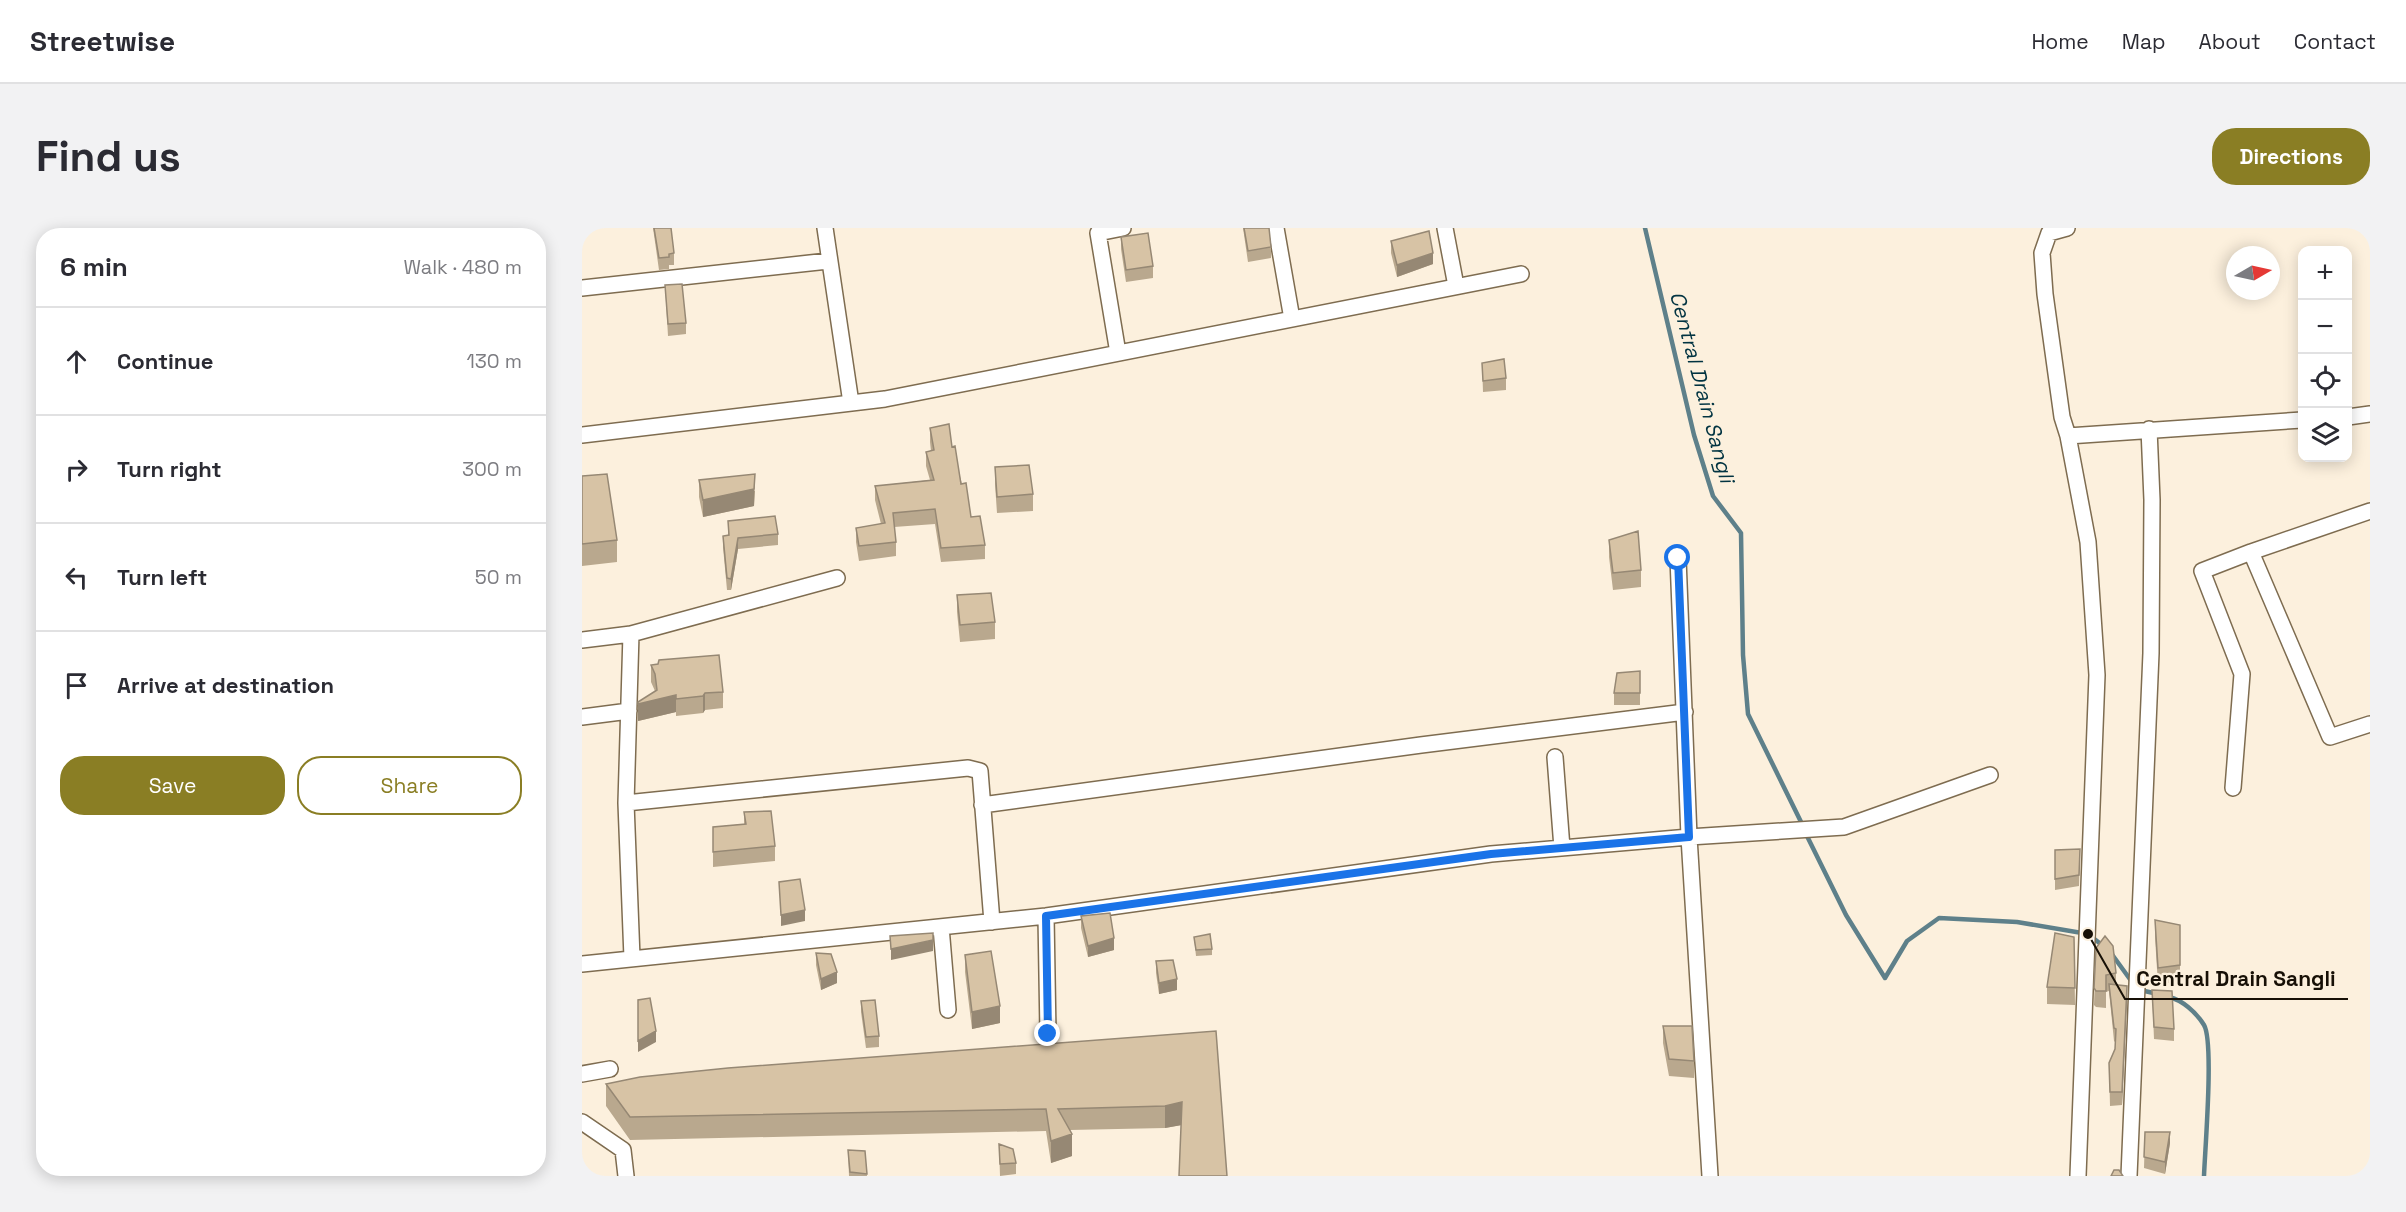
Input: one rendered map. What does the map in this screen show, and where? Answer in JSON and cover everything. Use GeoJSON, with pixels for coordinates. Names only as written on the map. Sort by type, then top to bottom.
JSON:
{"type":"FeatureCollection","features":[{"type":"Feature","properties":{"kind":"street"},"geometry":{"type":"LineString","coordinates":[[825,228],[828,261],[851,403]]}},
{"type":"Feature","properties":{"kind":"street"},"geometry":{"type":"LineString","coordinates":[[1118,353],[1098,233],[1123,228]]}},
{"type":"Feature","properties":{"kind":"street"},"geometry":{"type":"LineString","coordinates":[[1276,228],[1292,319]]}},
{"type":"Feature","properties":{"kind":"street"},"geometry":{"type":"LineString","coordinates":[[1445,228],[1456,286]]}},
{"type":"Feature","properties":{"kind":"street"},"geometry":{"type":"LineString","coordinates":[[2061,229],[2049,233],[2042,253],[2053,363],[2088,542],[2097,675],[2078,1176]]}},
{"type":"Feature","properties":{"kind":"street"},"geometry":{"type":"LineString","coordinates":[[582,288],[828,261]]}},
{"type":"Feature","properties":{"kind":"street"},"geometry":{"type":"LineString","coordinates":[[582,435],[885,399],[1521,274]]}},
{"type":"Feature","properties":{"kind":"street"},"geometry":{"type":"LineString","coordinates":[[2352,416],[2370,414]]}},
{"type":"Feature","properties":{"kind":"street"},"geometry":{"type":"LineString","coordinates":[[2067,436],[2298,420]]}},
{"type":"Feature","properties":{"kind":"street"},"geometry":{"type":"LineString","coordinates":[[2129,1176],[2151,653],[2152,500],[2149,429]]}},
{"type":"Feature","properties":{"kind":"street"},"geometry":{"type":"LineString","coordinates":[[2233,788],[2242,674],[2202,571],[2370,511]]}},
{"type":"Feature","properties":{"kind":"street"},"geometry":{"type":"LineString","coordinates":[[2251,552],[2330,737],[2370,723]]}},
{"type":"Feature","properties":{"kind":"street"},"geometry":{"type":"LineString","coordinates":[[1678,558],[1689,837],[1710,1176]]}},
{"type":"Feature","properties":{"kind":"street"},"geometry":{"type":"LineString","coordinates":[[582,640],[631,634],[837,578]]}},
{"type":"Feature","properties":{"kind":"street"},"geometry":{"type":"LineString","coordinates":[[631,634],[626,803],[632,958]]}},
{"type":"Feature","properties":{"kind":"street"},"geometry":{"type":"LineString","coordinates":[[582,717],[629,711]]}},
{"type":"Feature","properties":{"kind":"street"},"geometry":{"type":"LineString","coordinates":[[982,805],[1421,744],[1685,712]]}},
{"type":"Feature","properties":{"kind":"street"},"geometry":{"type":"LineString","coordinates":[[1555,757],[1562,848]]}},
{"type":"Feature","properties":{"kind":"street"},"geometry":{"type":"LineString","coordinates":[[626,803],[968,768],[980,771],[992,922]]}},
{"type":"Feature","properties":{"kind":"street"},"geometry":{"type":"LineString","coordinates":[[582,964],[1046,916],[1491,854],[1689,837],[1844,827],[1990,776]]}},
{"type":"Feature","properties":{"kind":"street"},"geometry":{"type":"LineString","coordinates":[[1046,916],[1048,1034]]}},
{"type":"Feature","properties":{"kind":"street"},"geometry":{"type":"LineString","coordinates":[[941,927],[948,1010]]}},
{"type":"Feature","properties":{"kind":"street"},"geometry":{"type":"LineString","coordinates":[[582,1074],[610,1069]]}},
{"type":"Feature","properties":{"kind":"street"},"geometry":{"type":"LineString","coordinates":[[582,1122],[623,1150],[626,1176]]}},
{"type":"Feature","properties":{"kind":"building"},"geometry":{"type":"Polygon","coordinates":[[[654,228],[671,228],[674,253],[669,254],[669,257],[659,258],[654,228]]]}},
{"type":"Feature","properties":{"kind":"building"},"geometry":{"type":"Polygon","coordinates":[[[1244,228],[1269,228],[1271,247],[1248,251],[1244,228]]]}},
{"type":"Feature","properties":{"kind":"building"},"geometry":{"type":"Polygon","coordinates":[[[1429,231],[1433,253],[1397,265],[1391,241],[1429,231]]]}},
{"type":"Feature","properties":{"kind":"building"},"geometry":{"type":"Polygon","coordinates":[[[1148,233],[1153,266],[1126,270],[1121,237],[1148,233]]]}},
{"type":"Feature","properties":{"kind":"building"},"geometry":{"type":"Polygon","coordinates":[[[682,284],[686,323],[668,324],[665,285],[682,284]]]}},
{"type":"Feature","properties":{"kind":"building"},"geometry":{"type":"Polygon","coordinates":[[[1504,359],[1506,378],[1483,381],[1482,363],[1504,359]]]}},
{"type":"Feature","properties":{"kind":"building"},"geometry":{"type":"Polygon","coordinates":[[[949,424],[961,484],[966,483],[971,517],[980,516],[985,545],[941,548],[935,509],[893,513],[896,542],[859,546],[856,528],[885,523],[875,486],[934,480],[926,452],[934,450],[930,428],[949,424]]]}},
{"type":"Feature","properties":{"kind":"building"},"geometry":{"type":"Polygon","coordinates":[[[1029,465],[1033,494],[997,497],[995,467],[1029,465]]]}},
{"type":"Feature","properties":{"kind":"building"},"geometry":{"type":"Polygon","coordinates":[[[607,474],[617,540],[582,544],[582,476],[607,474]]]}},
{"type":"Feature","properties":{"kind":"building"},"geometry":{"type":"Polygon","coordinates":[[[755,474],[754,489],[703,500],[699,480],[755,474]]]}},
{"type":"Feature","properties":{"kind":"building"},"geometry":{"type":"Polygon","coordinates":[[[775,516],[778,534],[738,538],[731,579],[727,578],[723,536],[729,535],[728,521],[775,516]]]}},
{"type":"Feature","properties":{"kind":"building"},"geometry":{"type":"Polygon","coordinates":[[[1638,531],[1641,570],[1613,573],[1609,540],[1638,531]]]}},
{"type":"Feature","properties":{"kind":"building"},"geometry":{"type":"Polygon","coordinates":[[[991,593],[995,622],[960,625],[957,595],[991,593]]]}},
{"type":"Feature","properties":{"kind":"building"},"geometry":{"type":"Polygon","coordinates":[[[719,655],[723,692],[676,699],[676,695],[638,704],[657,690],[651,665],[658,664],[659,660],[719,655]]]}},
{"type":"Feature","properties":{"kind":"building"},"geometry":{"type":"Polygon","coordinates":[[[1640,671],[1640,693],[1614,693],[1617,673],[1640,671]]]}},
{"type":"Feature","properties":{"kind":"building"},"geometry":{"type":"Polygon","coordinates":[[[771,811],[775,846],[713,852],[713,827],[746,824],[744,812],[771,811]]]}},
{"type":"Feature","properties":{"kind":"building"},"geometry":{"type":"Polygon","coordinates":[[[2080,849],[2079,875],[2055,879],[2055,850],[2080,849]]]}},
{"type":"Feature","properties":{"kind":"building"},"geometry":{"type":"Polygon","coordinates":[[[800,879],[805,910],[781,915],[779,882],[800,879]]]}},
{"type":"Feature","properties":{"kind":"building"},"geometry":{"type":"Polygon","coordinates":[[[1110,913],[1114,938],[1088,946],[1081,916],[1110,913]]]}},
{"type":"Feature","properties":{"kind":"building"},"geometry":{"type":"Polygon","coordinates":[[[2155,920],[2180,925],[2180,965],[2158,968],[2155,920]]]}},
{"type":"Feature","properties":{"kind":"building"},"geometry":{"type":"Polygon","coordinates":[[[933,933],[933,940],[891,949],[890,936],[933,933]]]}},
{"type":"Feature","properties":{"kind":"building"},"geometry":{"type":"Polygon","coordinates":[[[2055,933],[2074,937],[2075,988],[2047,987],[2055,933]]]}},
{"type":"Feature","properties":{"kind":"building"},"geometry":{"type":"Polygon","coordinates":[[[1210,934],[1212,949],[1196,950],[1194,937],[1210,934]]]}},
{"type":"Feature","properties":{"kind":"building"},"geometry":{"type":"Polygon","coordinates":[[[2105,936],[2113,946],[2116,973],[2106,975],[2106,991],[2096,991],[2094,988],[2096,948],[2105,936]]]}},
{"type":"Feature","properties":{"kind":"building"},"geometry":{"type":"Polygon","coordinates":[[[991,951],[1000,1006],[972,1012],[965,955],[991,951]]]}},
{"type":"Feature","properties":{"kind":"building"},"geometry":{"type":"Polygon","coordinates":[[[816,953],[831,954],[837,972],[821,979],[816,953]]]}},
{"type":"Feature","properties":{"kind":"building"},"geometry":{"type":"Polygon","coordinates":[[[1173,960],[1177,979],[1159,983],[1156,961],[1173,960]]]}},
{"type":"Feature","properties":{"kind":"building"},"geometry":{"type":"Polygon","coordinates":[[[2109,984],[2127,986],[2122,1092],[2110,1092],[2109,1063],[2115,1049],[2116,1029],[2114,1028],[2109,984]]]}},
{"type":"Feature","properties":{"kind":"building"},"geometry":{"type":"Polygon","coordinates":[[[2152,990],[2172,991],[2174,1029],[2154,1027],[2152,990]]]}},
{"type":"Feature","properties":{"kind":"building"},"geometry":{"type":"Polygon","coordinates":[[[650,998],[656,1031],[638,1041],[638,1000],[650,998]]]}},
{"type":"Feature","properties":{"kind":"building"},"geometry":{"type":"Polygon","coordinates":[[[875,1000],[879,1036],[866,1037],[861,1001],[875,1000]]]}},
{"type":"Feature","properties":{"kind":"building"},"geometry":{"type":"Polygon","coordinates":[[[1663,1026],[1692,1026],[1694,1061],[1669,1059],[1663,1026]]]}},
{"type":"Feature","properties":{"kind":"building"},"geometry":{"type":"Polygon","coordinates":[[[1216,1031],[1227,1176],[1179,1176],[1182,1102],[1165,1106],[1058,1109],[1072,1134],[1051,1141],[1046,1109],[630,1117],[606,1084],[640,1077],[728,1068],[1216,1031]]]}},
{"type":"Feature","properties":{"kind":"building"},"geometry":{"type":"Polygon","coordinates":[[[2145,1132],[2170,1132],[2165,1162],[2144,1157],[2145,1132]]]}},
{"type":"Feature","properties":{"kind":"building"},"geometry":{"type":"Polygon","coordinates":[[[999,1144],[1013,1149],[1016,1163],[1000,1164],[999,1144]]]}},
{"type":"Feature","properties":{"kind":"building"},"geometry":{"type":"Polygon","coordinates":[[[848,1150],[865,1151],[867,1174],[850,1172],[848,1150]]]}},
{"type":"Feature","properties":{"kind":"building"},"geometry":{"type":"Polygon","coordinates":[[[2114,1170],[2119,1170],[2123,1176],[2111,1176],[2114,1170]]]}},
{"type":"Feature","properties":{"kind":"waterway","name":"Central Drain Sangli"},"geometry":{"type":"LineString","coordinates":[[1645,228],[1694,435],[1713,496],[1741,533],[1743,655],[1748,714],[1803,826]]}},
{"type":"Feature","properties":{"kind":"waterway","name":"Central Drain Sangli"},"geometry":{"type":"LineString","coordinates":[[1806,834],[1846,915],[1885,978],[1907,941],[1939,918],[2017,922],[2088,934],[2102,945]]}},
{"type":"Feature","properties":{"kind":"waterway","name":"Central Drain Sangli"},"geometry":{"type":"LineString","coordinates":[[2111,953],[2132,982]]}},
{"type":"Feature","properties":{"kind":"waterway","name":"Central Drain Sangli"},"geometry":{"type":"LineString","coordinates":[[2140,990],[2158,994]]}},
{"type":"Feature","properties":{"kind":"waterway","name":"Central Drain Sangli"},"geometry":{"type":"LineString","coordinates":[[2169,997],[2193,1011],[2204,1025],[2207,1035],[2209,1073],[2204,1176]]}},
{"type":"Feature","properties":{"kind":"place","name":"Central Drain Sangli"},"geometry":{"type":"Point","coordinates":[2088,934]}},
{"type":"Feature","properties":{"kind":"route"},"geometry":{"type":"LineString","coordinates":[[1048,1034],[1046,916],[1491,854],[1689,837],[1678,558]]}}]}
